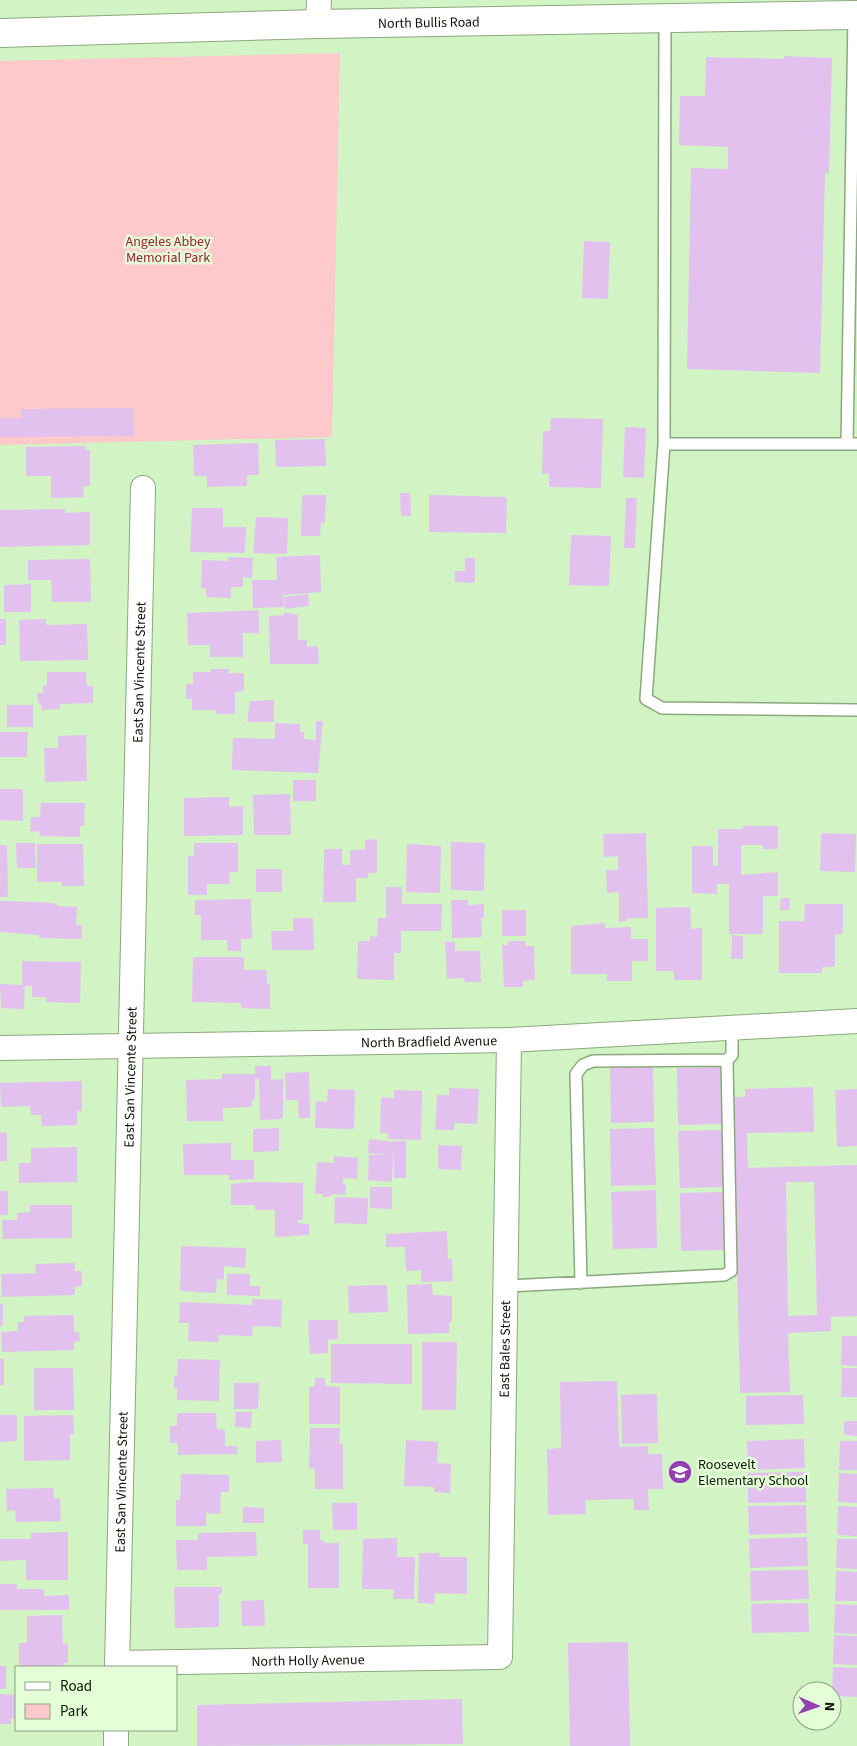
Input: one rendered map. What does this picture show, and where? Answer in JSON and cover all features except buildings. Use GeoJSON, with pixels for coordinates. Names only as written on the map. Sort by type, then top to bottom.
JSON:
{"type":"FeatureCollection","features":[{"type":"Feature","properties":{"kind":"street","name":"North Bullis Road"},"geometry":{"type":"LineString","coordinates":[[0,33],[318,12],[664,18],[719,13],[856,16]]}},
{"type":"Feature","properties":{"kind":"street","name":"East San Vincente Street"},"geometry":{"type":"LineString","coordinates":[[117,1665],[143,488]]}},
{"type":"Feature","properties":{"kind":"street","name":"North Bradfield Avenue"},"geometry":{"type":"LineString","coordinates":[[0,1048],[510,1040],[857,1021]]}},
{"type":"Feature","properties":{"kind":"street","name":"East Bales Street"},"geometry":{"type":"LineString","coordinates":[[500,1657],[510,1040]]}},
{"type":"Feature","properties":{"kind":"street","name":"North Holly Avenue"},"geometry":{"type":"LineString","coordinates":[[117,1665],[500,1657]]}},
{"type":"Feature","properties":{"kind":"street"},"geometry":{"type":"LineString","coordinates":[[116,1731],[116,1746]]}},
{"type":"Feature","properties":{"kind":"lane"},"geometry":{"type":"LineString","coordinates":[[664,444],[852,444],[856,16]]}},
{"type":"Feature","properties":{"kind":"lane"},"geometry":{"type":"LineString","coordinates":[[664,18],[664,444],[646,698],[662,708],[857,710]]}},
{"type":"Feature","properties":{"kind":"lane"},"geometry":{"type":"LineString","coordinates":[[581,1283],[576,1074],[583,1065],[593,1061],[727,1060],[732,1055],[732,1028]]}},
{"type":"Feature","properties":{"kind":"lane"},"geometry":{"type":"LineString","coordinates":[[506,1286],[724,1275],[731,1271],[727,1060]]}},
{"type":"Feature","properties":{"kind":"green space","name":"Angeles Abbey Memorial Park"},"geometry":{"type":"Polygon","coordinates":[[[340,53],[332,437],[0,445],[0,61],[340,53]]]}},
{"type":"Feature","properties":{"kind":"place","name":"Roosevelt Elementary School"},"geometry":{"type":"Point","coordinates":[680,1472]}}]}
